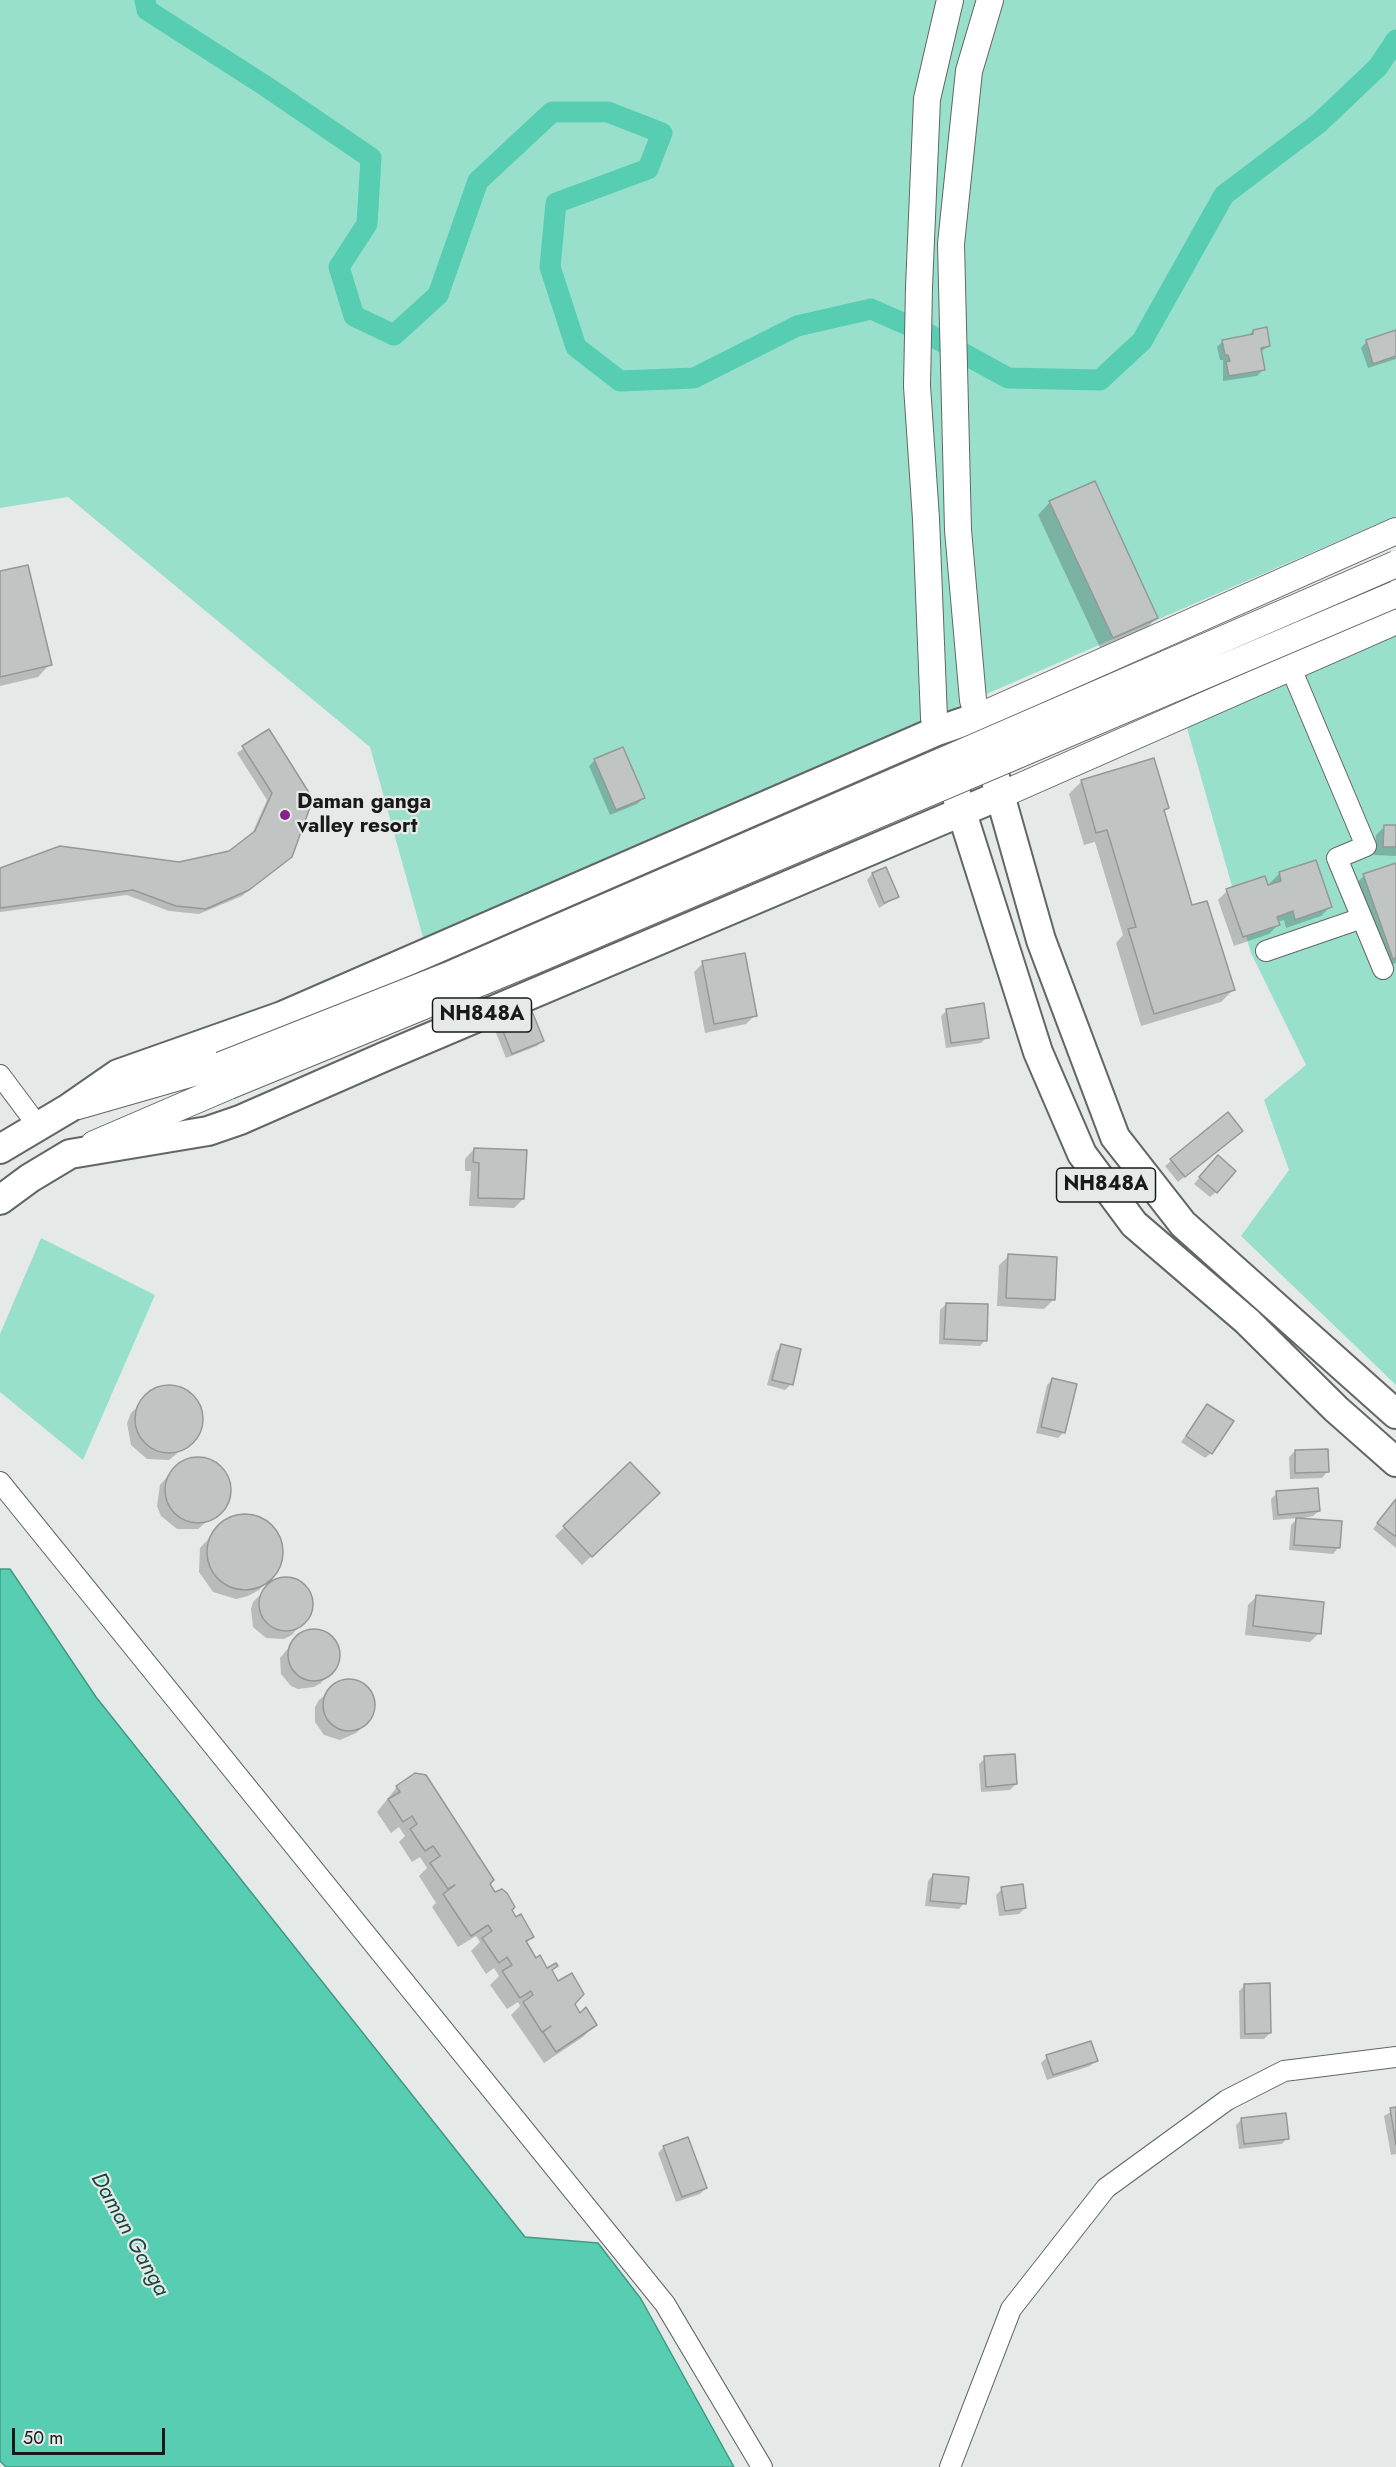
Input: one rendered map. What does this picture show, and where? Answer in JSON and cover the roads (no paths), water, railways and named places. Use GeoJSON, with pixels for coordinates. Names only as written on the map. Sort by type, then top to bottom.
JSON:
{"type":"FeatureCollection","features":[{"type":"Feature","properties":{"kind":"highway"},"geometry":{"type":"LineString","coordinates":[[0,1149],[69,1108],[118,1074],[282,1016],[937,731],[978,717],[1001,795]]}},
{"type":"Feature","properties":{"kind":"highway"},"geometry":{"type":"LineString","coordinates":[[937,731],[946,768],[963,812]]}},
{"type":"Feature","properties":{"kind":"highway","name":"NH848A"},"geometry":{"type":"LineString","coordinates":[[0,1200],[70,1154],[208,1131],[240,1120],[1001,795],[1041,940],[1115,1137],[1184,1224],[1396,1414]]}},
{"type":"Feature","properties":{"kind":"highway","name":"NH848A"},"geometry":{"type":"LineString","coordinates":[[963,812],[1038,1052],[1082,1154],[1134,1224],[1247,1321],[1336,1409],[1396,1462]]}},
{"type":"Feature","properties":{"kind":"main road"},"geometry":{"type":"LineString","coordinates":[[937,731],[934,718],[926,519],[917,386],[927,99],[950,0]]}},
{"type":"Feature","properties":{"kind":"main road"},"geometry":{"type":"LineString","coordinates":[[990,0],[969,71],[951,243],[958,530],[974,700],[978,717],[1396,531]]}},
{"type":"Feature","properties":{"kind":"main road"},"geometry":{"type":"LineString","coordinates":[[70,1154],[225,1076],[454,973],[1396,564]]}},
{"type":"Feature","properties":{"kind":"main road"},"geometry":{"type":"LineString","coordinates":[[69,1108],[225,1076],[510,971],[1396,594]]}},
{"type":"Feature","properties":{"kind":"main road"},"geometry":{"type":"LineString","coordinates":[[1001,795],[1396,621]]}},
{"type":"Feature","properties":{"kind":"street"},"geometry":{"type":"LineString","coordinates":[[1290,666],[1366,846],[1336,858],[1383,969]]}},
{"type":"Feature","properties":{"kind":"street"},"geometry":{"type":"LineString","coordinates":[[1266,951],[1362,918]]}},
{"type":"Feature","properties":{"kind":"street"},"geometry":{"type":"LineString","coordinates":[[0,1075],[38,1126]]}},
{"type":"Feature","properties":{"kind":"street"},"geometry":{"type":"LineString","coordinates":[[0,1482],[665,2304],[762,2467]]}},
{"type":"Feature","properties":{"kind":"street"},"geometry":{"type":"LineString","coordinates":[[950,2467],[1011,2309],[1106,2188],[1227,2100],[1284,2071],[1396,2057]]}},
{"type":"Feature","properties":{"kind":"water","name":"Daman Ganga"},"geometry":{"type":"Polygon","coordinates":[[[0,1569],[10,1569],[96,1697],[525,2237],[598,2243],[641,2299],[734,2467],[6,2467],[0,2461],[0,1569]]]}},
{"type":"Feature","properties":{"kind":"waterway"},"geometry":{"type":"LineString","coordinates":[[145,0],[147,10],[267,87],[371,158],[367,224],[339,267],[354,316],[394,335],[438,295],[478,181],[552,112],[608,112],[662,133],[648,169],[556,203],[550,267],[576,347],[620,381],[694,378],[797,326],[871,309],[928,334],[1008,378],[1100,380],[1142,341],[1224,195],[1319,123],[1378,67],[1396,40]]}},
{"type":"Feature","properties":{"kind":"place","name":"Daman ganga valley resort"},"geometry":{"type":"Point","coordinates":[285,815]}}]}
